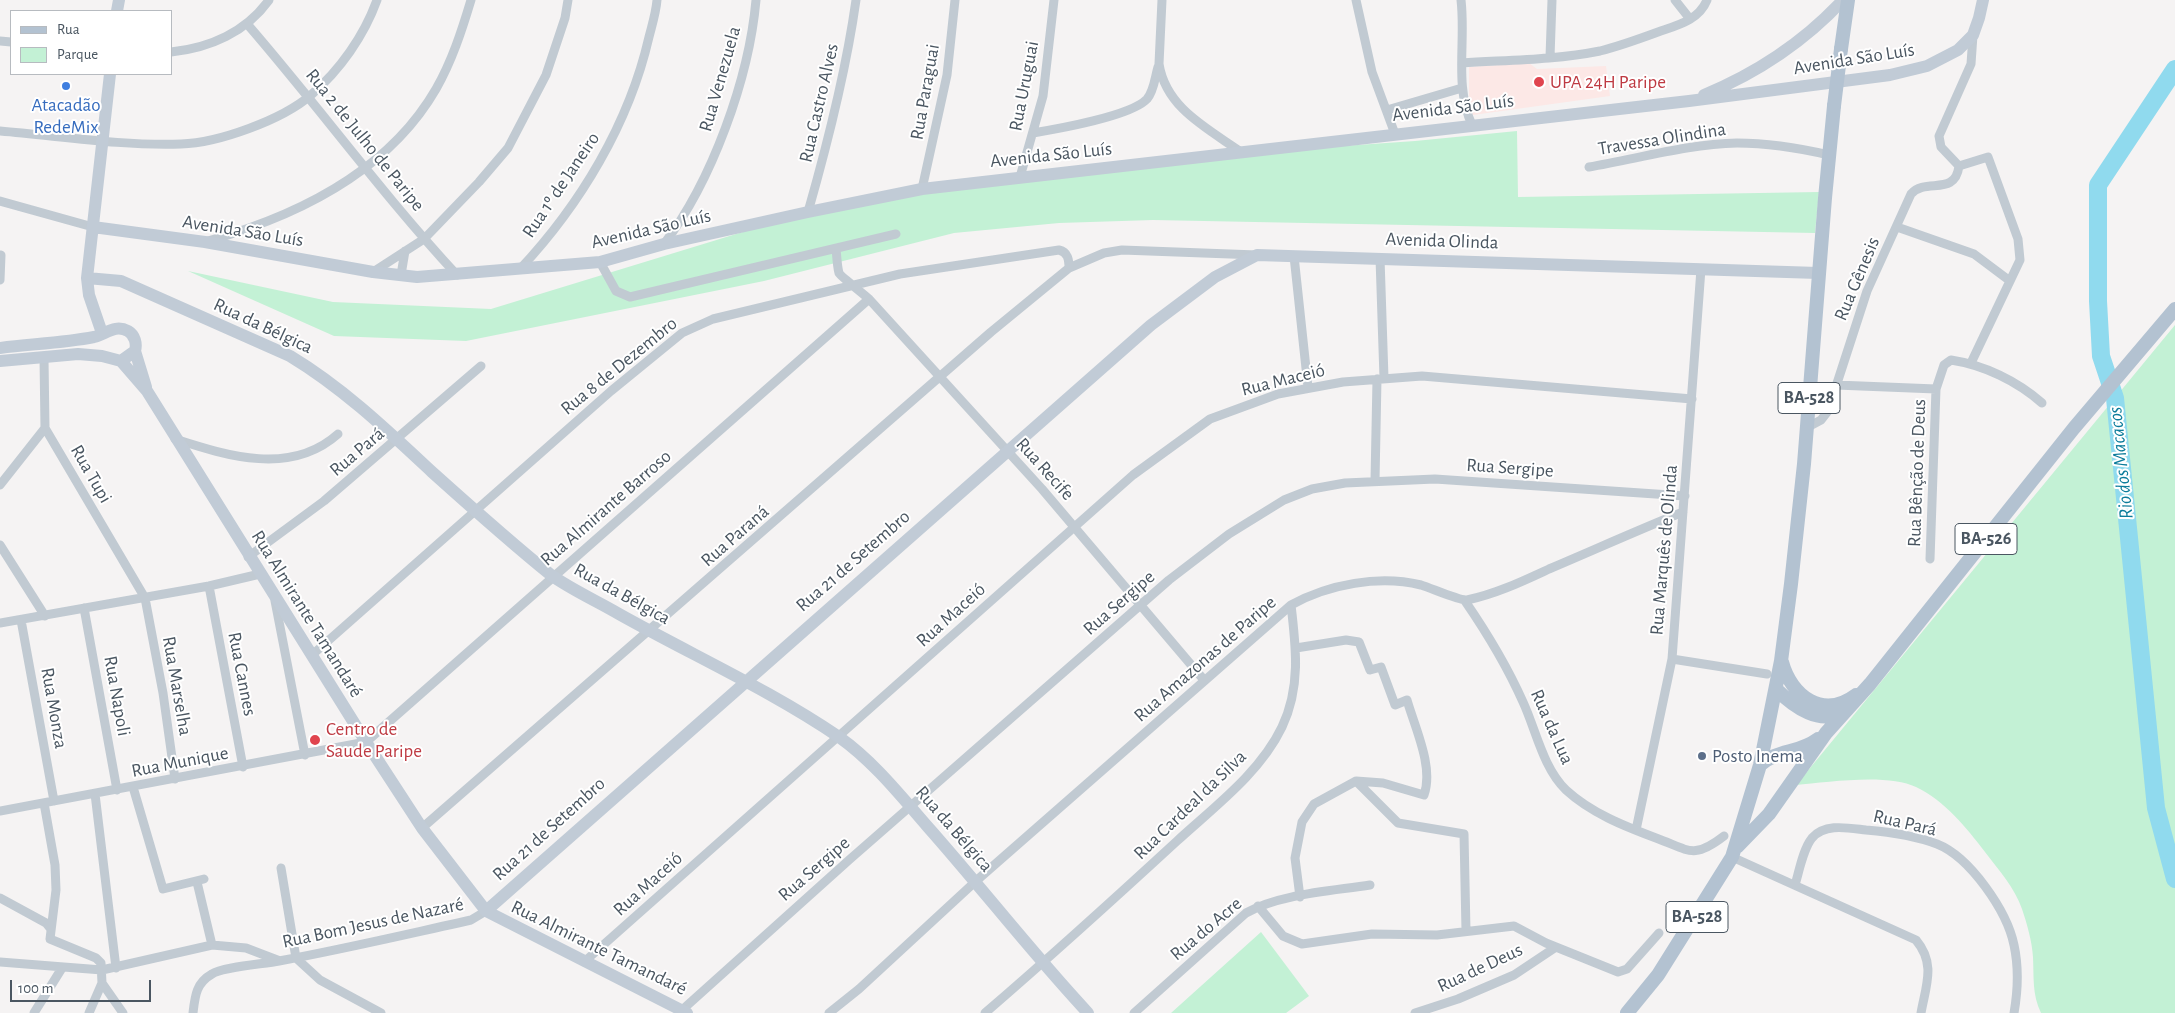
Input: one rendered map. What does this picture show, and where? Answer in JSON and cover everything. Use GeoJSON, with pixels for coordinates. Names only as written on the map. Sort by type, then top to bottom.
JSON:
{"type":"FeatureCollection","features":[{"type":"Feature","properties":{"kind":"main road"},"geometry":{"type":"LineString","coordinates":[[1689,101],[1736,81],[1778,57],[1816,27],[1843,0]]}},
{"type":"Feature","properties":{"kind":"main road","name":"BA-528"},"geometry":{"type":"LineString","coordinates":[[1628,1013],[1658,976],[1687,933],[1734,852],[1760,766],[1782,661],[1806,428],[1829,155],[1848,0]]}},
{"type":"Feature","properties":{"kind":"main road","name":"Avenida São Luís"},"geometry":{"type":"LineString","coordinates":[[93,227],[205,242],[373,272],[417,277],[600,262],[664,244],[808,212],[922,190],[1020,177],[1689,101],[1890,75],[1927,66],[1958,50],[1973,35],[1980,18],[1982,0]]}},
{"type":"Feature","properties":{"kind":"main road"},"geometry":{"type":"LineString","coordinates":[[0,348],[82,339],[102,333],[89,295],[87,278],[110,75]]}},
{"type":"Feature","properties":{"kind":"main road","name":"Avenida Olinda"},"geometry":{"type":"LineString","coordinates":[[1257,255],[1818,273]]}},
{"type":"Feature","properties":{"kind":"main road","name":"Rua 21 de Setembro"},"geometry":{"type":"LineString","coordinates":[[486,912],[744,682],[1183,299],[1215,277],[1257,255]]}},
{"type":"Feature","properties":{"kind":"main road","name":"Rua da Bélgica"},"geometry":{"type":"LineString","coordinates":[[87,278],[121,281],[290,356],[333,383],[474,510],[553,576],[650,632],[744,682],[838,737],[860,754],[910,806],[976,881],[1042,964],[1088,1013]]}},
{"type":"Feature","properties":{"kind":"main road","name":"BA-526"},"geometry":{"type":"LineString","coordinates":[[1734,852],[1769,814],[1826,733],[1870,684],[2102,395],[2175,309]]}},
{"type":"Feature","properties":{"kind":"main road","name":"Rua Almirante Tamandaré"},"geometry":{"type":"LineString","coordinates":[[102,333],[116,329],[127,331],[135,340],[135,351],[147,391]]}},
{"type":"Feature","properties":{"kind":"main road"},"geometry":{"type":"LineString","coordinates":[[0,361],[78,354],[102,356],[121,361],[135,351]]}},
{"type":"Feature","properties":{"kind":"main road","name":"Rua Almirante Tamandaré"},"geometry":{"type":"LineString","coordinates":[[121,361],[147,391],[275,600],[312,654],[422,828],[486,912],[685,1011]]}},
{"type":"Feature","properties":{"kind":"main road"},"geometry":{"type":"LineString","coordinates":[[1782,661],[1790,684],[1800,694],[1820,704],[1836,704],[1846,701],[1870,684]]}},
{"type":"Feature","properties":{"kind":"main road"},"geometry":{"type":"LineString","coordinates":[[1776,689],[1799,708],[1826,716],[1841,712],[1857,699]]}},
{"type":"Feature","properties":{"kind":"main road","name":"BA-526"},"geometry":{"type":"LineString","coordinates":[[1760,766],[1773,755],[1807,747],[1826,733]]}},
{"type":"Feature","properties":{"kind":"street"},"geometry":{"type":"LineString","coordinates":[[172,52],[200,48],[248,25],[269,0]]}},
{"type":"Feature","properties":{"kind":"street"},"geometry":{"type":"LineString","coordinates":[[0,131],[143,144],[183,144],[209,141],[249,129],[310,96],[340,65],[369,22],[377,0]]}},
{"type":"Feature","properties":{"kind":"street"},"geometry":{"type":"LineString","coordinates":[[205,242],[245,230],[314,200],[365,169],[406,131],[436,89],[453,53],[471,0]]}},
{"type":"Feature","properties":{"kind":"street"},"geometry":{"type":"LineString","coordinates":[[373,272],[424,239],[479,182],[508,148],[546,75],[565,18],[568,0]]}},
{"type":"Feature","properties":{"kind":"street","name":"Rua 1º de Janeiro"},"geometry":{"type":"LineString","coordinates":[[520,269],[537,251],[569,209],[608,147],[645,57],[658,0]]}},
{"type":"Feature","properties":{"kind":"street","name":"Rua Venezuela"},"geometry":{"type":"LineString","coordinates":[[664,244],[677,227],[726,129],[744,67],[756,0]]}},
{"type":"Feature","properties":{"kind":"street","name":"Rua Castro Alves"},"geometry":{"type":"LineString","coordinates":[[808,212],[829,138],[848,56],[856,0]]}},
{"type":"Feature","properties":{"kind":"street","name":"Rua Paraguai"},"geometry":{"type":"LineString","coordinates":[[922,190],[947,75],[955,0]]}},
{"type":"Feature","properties":{"kind":"street","name":"Rua Uruguai"},"geometry":{"type":"LineString","coordinates":[[1020,177],[1043,96],[1054,0]]}},
{"type":"Feature","properties":{"kind":"street"},"geometry":{"type":"LineString","coordinates":[[1162,0],[1159,64],[1160,74],[1170,96],[1182,110],[1241,152]]}},
{"type":"Feature","properties":{"kind":"street"},"geometry":{"type":"LineString","coordinates":[[1356,0],[1372,72],[1395,134]]}},
{"type":"Feature","properties":{"kind":"street"},"geometry":{"type":"LineString","coordinates":[[1461,0],[1462,88],[1466,111],[1472,125]]}},
{"type":"Feature","properties":{"kind":"street"},"geometry":{"type":"LineString","coordinates":[[1550,57],[1552,0]]}},
{"type":"Feature","properties":{"kind":"street"},"geometry":{"type":"LineString","coordinates":[[1675,0],[1690,20]]}},
{"type":"Feature","properties":{"kind":"street"},"geometry":{"type":"LineString","coordinates":[[1462,63],[1550,57],[1598,51],[1624,44],[1690,20],[1698,15],[1707,0]]}},
{"type":"Feature","properties":{"kind":"street","name":"Rua 2 de Julho de Paripe"},"geometry":{"type":"LineString","coordinates":[[248,25],[310,96],[365,169],[457,275]]}},
{"type":"Feature","properties":{"kind":"street"},"geometry":{"type":"LineString","coordinates":[[1971,363],[2017,269],[2020,249],[1988,157],[1959,166],[1941,147],[1939,136],[1970,64],[1973,35]]}},
{"type":"Feature","properties":{"kind":"street"},"geometry":{"type":"LineString","coordinates":[[1032,133],[1079,124],[1140,105],[1148,98],[1159,64]]}},
{"type":"Feature","properties":{"kind":"street"},"geometry":{"type":"LineString","coordinates":[[1386,110],[1462,88]]}},
{"type":"Feature","properties":{"kind":"street","name":"Travessa Olindina"},"geometry":{"type":"LineString","coordinates":[[1589,167],[1708,145],[1737,143],[1794,147],[1829,155]]}},
{"type":"Feature","properties":{"kind":"street","name":"Rua Gênesis"},"geometry":{"type":"LineString","coordinates":[[1806,428],[1826,416],[1867,290],[1914,191],[1922,187],[1948,185],[1956,178],[1959,166]]}},
{"type":"Feature","properties":{"kind":"street"},"geometry":{"type":"LineString","coordinates":[[0,201],[93,227]]}},
{"type":"Feature","properties":{"kind":"street"},"geometry":{"type":"LineString","coordinates":[[1897,227],[1974,254],[2010,281]]}},
{"type":"Feature","properties":{"kind":"street"},"geometry":{"type":"LineString","coordinates":[[238,248],[241,234],[245,230]]}},
{"type":"Feature","properties":{"kind":"street"},"geometry":{"type":"LineString","coordinates":[[600,262],[616,291],[630,297],[896,234]]}},
{"type":"Feature","properties":{"kind":"street","name":"Rua Recife"},"geometry":{"type":"LineString","coordinates":[[836,249],[839,273],[842,278],[855,285],[941,377],[1204,680]]}},
{"type":"Feature","properties":{"kind":"street","name":"Rua 8 de Dezembro"},"geometry":{"type":"LineString","coordinates":[[312,654],[611,390],[691,328],[712,319],[900,274],[1059,250],[1067,256],[1069,268]]}},
{"type":"Feature","properties":{"kind":"street","name":"Avenida Olinda"},"geometry":{"type":"LineString","coordinates":[[1069,268],[1086,259],[1122,250],[1257,255]]}},
{"type":"Feature","properties":{"kind":"street"},"geometry":{"type":"LineString","coordinates":[[401,275],[405,251]]}},
{"type":"Feature","properties":{"kind":"street"},"geometry":{"type":"LineString","coordinates":[[0,280],[1,255]]}},
{"type":"Feature","properties":{"kind":"street"},"geometry":{"type":"LineString","coordinates":[[1294,256],[1308,387]]}},
{"type":"Feature","properties":{"kind":"street"},"geometry":{"type":"LineString","coordinates":[[1375,481],[1381,378],[1380,258]]}},
{"type":"Feature","properties":{"kind":"street","name":"Rua Paraná"},"geometry":{"type":"LineString","coordinates":[[422,828],[650,632],[991,332],[1069,268]]}},
{"type":"Feature","properties":{"kind":"street","name":"Rua Marquês de Olinda"},"geometry":{"type":"LineString","coordinates":[[1636,830],[1672,659],[1701,268]]}},
{"type":"Feature","properties":{"kind":"street","name":"Rua Almirante Barroso"},"geometry":{"type":"LineString","coordinates":[[366,742],[869,300]]}},
{"type":"Feature","properties":{"kind":"street","name":"Rua Tupi"},"geometry":{"type":"LineString","coordinates":[[44,358],[45,428],[144,598]]}},
{"type":"Feature","properties":{"kind":"street"},"geometry":{"type":"LineString","coordinates":[[1836,385],[1936,388],[1947,361],[1951,360],[1971,363],[2020,387],[2042,403]]}},
{"type":"Feature","properties":{"kind":"street","name":"Rua Pará"},"geometry":{"type":"LineString","coordinates":[[248,557],[324,501],[398,440],[481,366]]}},
{"type":"Feature","properties":{"kind":"street","name":"Rua Maceió"},"geometry":{"type":"LineString","coordinates":[[584,962],[1133,475],[1210,419],[1251,403],[1308,387],[1381,378],[1422,376],[1692,399]]}},
{"type":"Feature","properties":{"kind":"street","name":"Rua Bênção de Deus"},"geometry":{"type":"LineString","coordinates":[[1930,559],[1936,388]]}},
{"type":"Feature","properties":{"kind":"street"},"geometry":{"type":"LineString","coordinates":[[0,485],[45,428]]}},
{"type":"Feature","properties":{"kind":"street"},"geometry":{"type":"LineString","coordinates":[[175,439],[228,455],[272,460],[300,455],[326,444],[338,434]]}},
{"type":"Feature","properties":{"kind":"street","name":"Rua Sergipe"},"geometry":{"type":"LineString","coordinates":[[685,1011],[910,806],[1195,559],[1284,500],[1312,489],[1344,483],[1435,479],[1685,496]]}},
{"type":"Feature","properties":{"kind":"street"},"geometry":{"type":"LineString","coordinates":[[1464,600],[1504,588],[1683,512]]}},
{"type":"Feature","properties":{"kind":"street"},"geometry":{"type":"LineString","coordinates":[[0,545],[45,616]]}},
{"type":"Feature","properties":{"kind":"street"},"geometry":{"type":"LineString","coordinates":[[0,623],[209,586],[260,574]]}},
{"type":"Feature","properties":{"kind":"street","name":"Rua Amazonas de Paripe"},"geometry":{"type":"LineString","coordinates":[[829,1013],[859,989],[976,881],[1291,604],[1330,588],[1398,581],[1419,585],[1464,600]]}},
{"type":"Feature","properties":{"kind":"street","name":"Rua Cannes"},"geometry":{"type":"LineString","coordinates":[[209,586],[243,767]]}},
{"type":"Feature","properties":{"kind":"street","name":"Rua Marselha"},"geometry":{"type":"LineString","coordinates":[[144,598],[163,693],[175,779]]}},
{"type":"Feature","properties":{"kind":"street"},"geometry":{"type":"LineString","coordinates":[[275,600],[305,755]]}},
{"type":"Feature","properties":{"kind":"street","name":"Rua da Lua"},"geometry":{"type":"LineString","coordinates":[[1464,600],[1503,660],[1524,703],[1548,763],[1560,783],[1577,799],[1618,823],[1695,851],[1705,850],[1724,836]]}},
{"type":"Feature","properties":{"kind":"street","name":"Rua Cardeal da Silva"},"geometry":{"type":"LineString","coordinates":[[984,1013],[1042,964],[1243,781],[1262,758],[1282,728],[1292,702],[1297,676],[1291,604]]}},
{"type":"Feature","properties":{"kind":"street","name":"Rua Napoli"},"geometry":{"type":"LineString","coordinates":[[84,608],[117,790]]}},
{"type":"Feature","properties":{"kind":"street","name":"Rua Monza"},"geometry":{"type":"LineString","coordinates":[[21,620],[54,802]]}},
{"type":"Feature","properties":{"kind":"street"},"geometry":{"type":"LineString","coordinates":[[1296,648],[1346,640],[1359,642],[1370,670],[1381,667],[1394,704],[1407,700],[1424,761],[1427,786],[1424,795],[1372,781],[1356,781],[1314,804],[1302,822],[1295,858],[1300,896]]}},
{"type":"Feature","properties":{"kind":"street"},"geometry":{"type":"LineString","coordinates":[[1672,659],[1767,674],[1776,669],[1782,661]]}},
{"type":"Feature","properties":{"kind":"street"},"geometry":{"type":"LineString","coordinates":[[1767,674],[1776,689]]}},
{"type":"Feature","properties":{"kind":"street","name":"Rua Munique"},"geometry":{"type":"LineString","coordinates":[[0,811],[134,788],[366,742]]}},
{"type":"Feature","properties":{"kind":"street"},"geometry":{"type":"LineString","coordinates":[[1356,781],[1398,824],[1464,834],[1466,932]]}},
{"type":"Feature","properties":{"kind":"street"},"geometry":{"type":"LineString","coordinates":[[134,788],[163,889],[201,880],[212,945]]}},
{"type":"Feature","properties":{"kind":"street"},"geometry":{"type":"LineString","coordinates":[[95,794],[116,968]]}},
{"type":"Feature","properties":{"kind":"street"},"geometry":{"type":"LineString","coordinates":[[44,803],[55,865],[56,890],[50,939],[96,958],[101,963],[102,983],[89,1013]]}},
{"type":"Feature","properties":{"kind":"street","name":"Rua Pará"},"geometry":{"type":"LineString","coordinates":[[1795,885],[1809,842],[1825,830],[1835,827],[1882,832],[1938,845],[1966,865],[1991,895],[2004,918],[2014,944],[2018,986],[2014,1013]]}},
{"type":"Feature","properties":{"kind":"street"},"geometry":{"type":"LineString","coordinates":[[1734,852],[1795,885],[1904,932],[1916,940],[1927,955],[1928,967],[1921,1013]]}},
{"type":"Feature","properties":{"kind":"street"},"geometry":{"type":"LineString","coordinates":[[281,868],[296,958],[320,980],[381,1013]]}},
{"type":"Feature","properties":{"kind":"street","name":"Rua do Acre"},"geometry":{"type":"LineString","coordinates":[[1134,1013],[1246,914],[1258,906],[1300,896],[1370,885]]}},
{"type":"Feature","properties":{"kind":"street"},"geometry":{"type":"LineString","coordinates":[[0,898],[46,923],[50,928]]}},
{"type":"Feature","properties":{"kind":"street"},"geometry":{"type":"LineString","coordinates":[[1258,906],[1283,936],[1302,944],[1372,934],[1436,935],[1514,926],[1556,947],[1613,971],[1621,972],[1627,969],[1659,932]]}},
{"type":"Feature","properties":{"kind":"street","name":"Rua Bom Jesus de Nazaré"},"geometry":{"type":"LineString","coordinates":[[0,962],[102,970],[212,945],[246,948],[280,961],[471,920],[486,912]]}},
{"type":"Feature","properties":{"kind":"street","name":"Rua de Deus"},"geometry":{"type":"LineString","coordinates":[[1415,1013],[1458,999],[1514,975],[1556,947]]}},
{"type":"Feature","properties":{"kind":"street"},"geometry":{"type":"LineString","coordinates":[[193,1013],[195,995],[199,985],[214,972],[280,961]]}},
{"type":"Feature","properties":{"kind":"street"},"geometry":{"type":"LineString","coordinates":[[34,1013],[62,968]]}},
{"type":"Feature","properties":{"kind":"street"},"geometry":{"type":"LineString","coordinates":[[102,983],[123,1013]]}},
{"type":"Feature","properties":{"kind":"shaded area","name":"UPA 24H Paripe"},"geometry":{"type":"Polygon","coordinates":[[[1529,63],[1537,69],[1606,66],[1610,96],[1473,115],[1469,96],[1469,67],[1529,63]]]}},
{"type":"Feature","properties":{"kind":"green space"},"geometry":{"type":"Polygon","coordinates":[[[1517,131],[1518,197],[1819,192],[1815,233],[1153,220],[1059,223],[954,233],[764,281],[466,341],[334,336],[188,271],[333,302],[491,309],[808,212],[918,190],[1242,153],[1415,141],[1517,131]]]}},
{"type":"Feature","properties":{"kind":"green space"},"geometry":{"type":"Polygon","coordinates":[[[2175,325],[2175,1013],[2041,1013],[2035,992],[2030,939],[2019,901],[2006,879],[1978,843],[1946,807],[1916,787],[1890,780],[1874,779],[1796,785],[2175,325]]]}},
{"type":"Feature","properties":{"kind":"green space"},"geometry":{"type":"Polygon","coordinates":[[[1261,932],[1309,996],[1286,1013],[1171,1013],[1261,932]]]}},
{"type":"Feature","properties":{"kind":"waterway","name":"Rio dos Macacos"},"geometry":{"type":"LineString","coordinates":[[2175,69],[2098,185],[2098,301],[2101,356],[2115,398],[2156,808],[2175,879]]}},
{"type":"Feature","properties":{"kind":"place","name":"UPA 24H Paripe"},"geometry":{"type":"Point","coordinates":[1539,82]}},
{"type":"Feature","properties":{"kind":"place","name":"Atacadão RedeMix"},"geometry":{"type":"Point","coordinates":[66,86]}},
{"type":"Feature","properties":{"kind":"place","name":"Centro de Saude Paripe"},"geometry":{"type":"Point","coordinates":[315,740]}},
{"type":"Feature","properties":{"kind":"place","name":"Posto Inema"},"geometry":{"type":"Point","coordinates":[1702,756]}}]}
